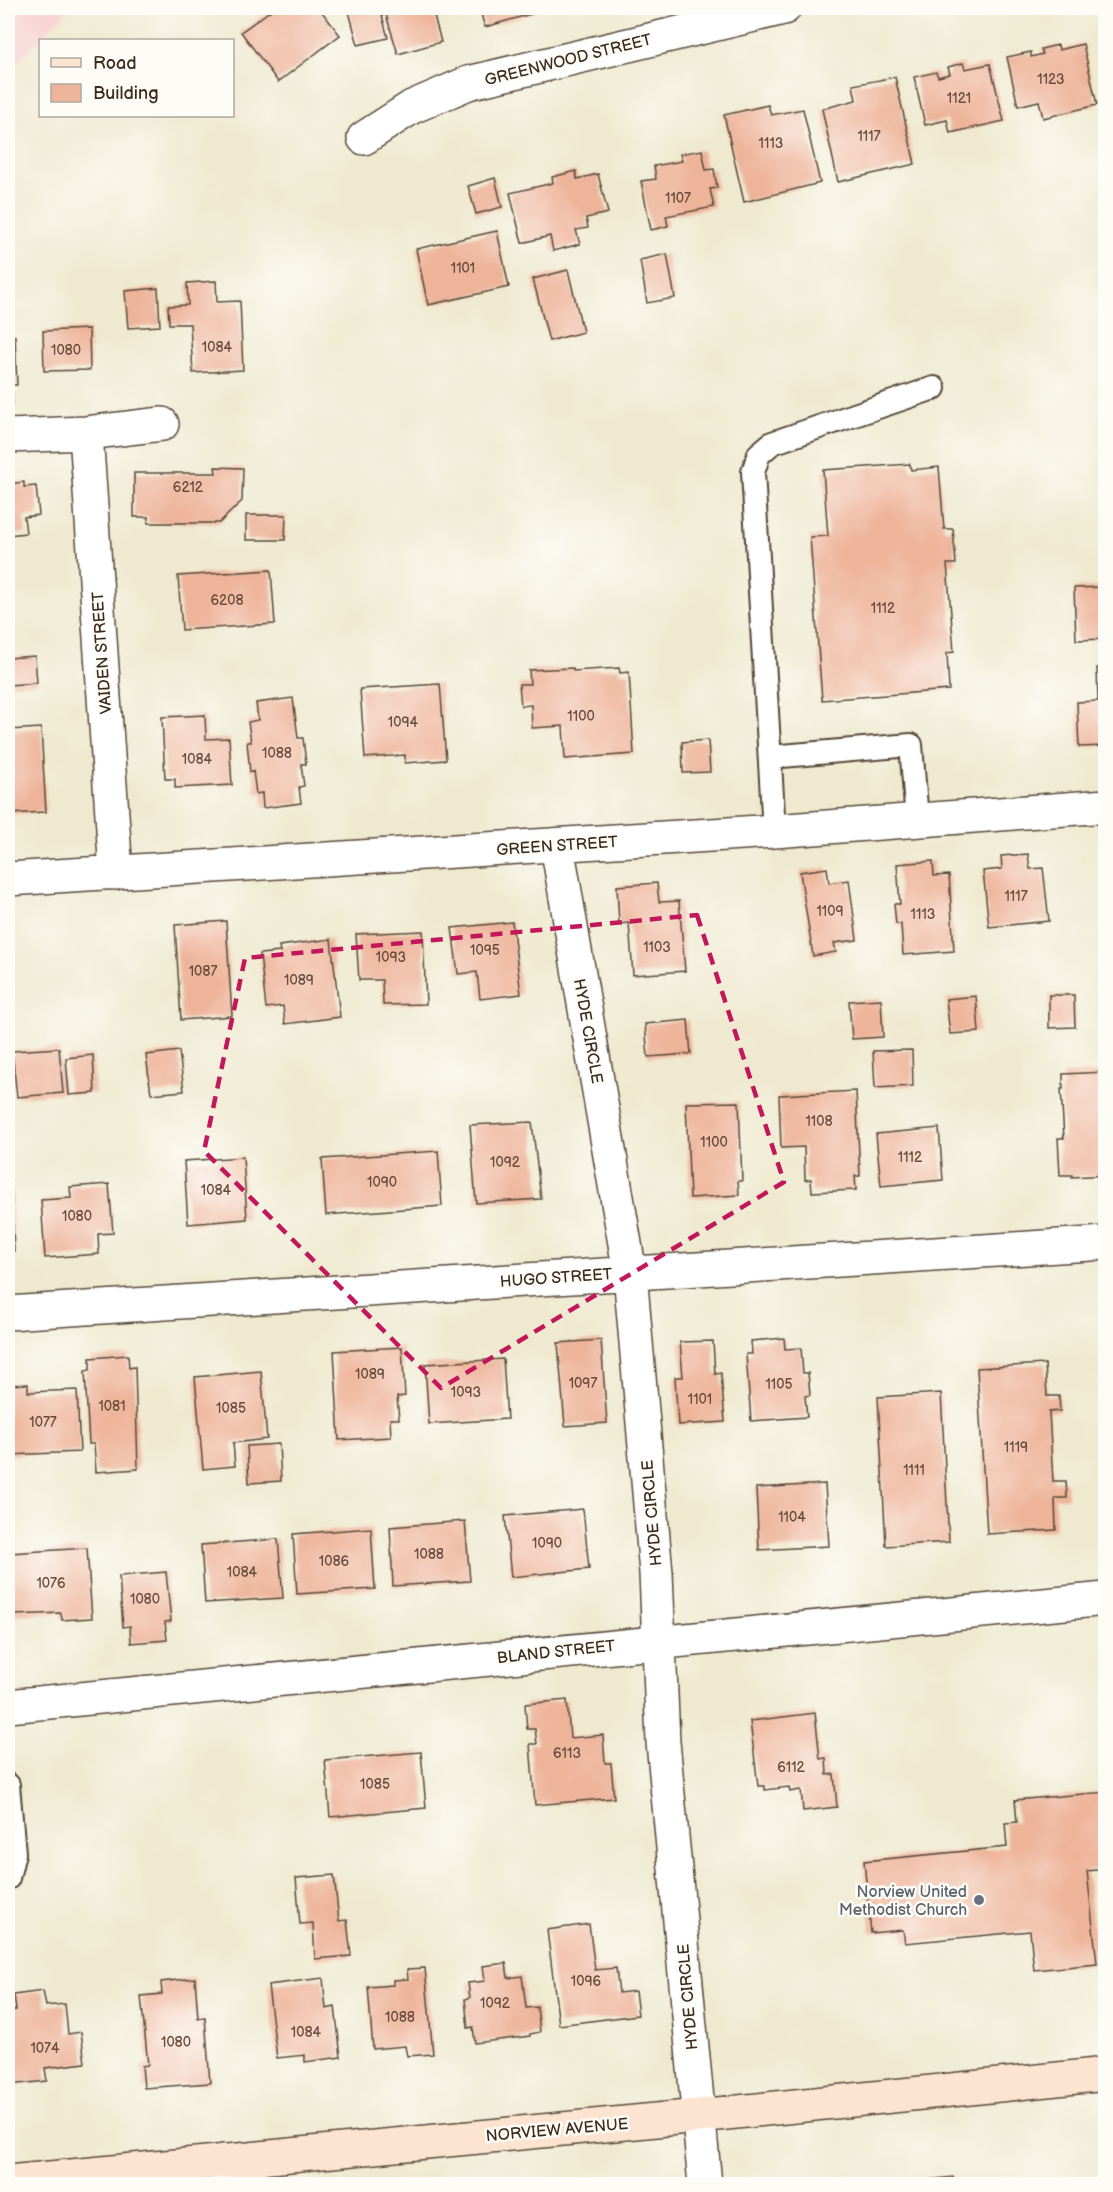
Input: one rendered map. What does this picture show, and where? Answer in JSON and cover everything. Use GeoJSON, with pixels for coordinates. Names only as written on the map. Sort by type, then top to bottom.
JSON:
{"type":"FeatureCollection","features":[{"type":"Feature","properties":{"kind":"street","name":"GREENWOOD STREET"},"geometry":{"type":"LineString","coordinates":[[364,138],[412,107],[468,83],[784,8]]}},
{"type":"Feature","properties":{"kind":"street"},"geometry":{"type":"LineString","coordinates":[[8,436],[86,434],[162,424]]}},
{"type":"Feature","properties":{"kind":"street","name":"VAIDEN STREET"},"geometry":{"type":"LineString","coordinates":[[86,434],[116,873]]}},
{"type":"Feature","properties":{"kind":"street","name":"GREEN STREET"},"geometry":{"type":"LineString","coordinates":[[8,879],[774,831],[1106,806]]}},
{"type":"Feature","properties":{"kind":"street","name":"HYDE CIRCLE"},"geometry":{"type":"LineString","coordinates":[[557,845],[630,1273],[656,1573],[663,1742],[705,2184]]}},
{"type":"Feature","properties":{"kind":"street","name":"HUGO STREET"},"geometry":{"type":"LineString","coordinates":[[8,1312],[1106,1243]]}},
{"type":"Feature","properties":{"kind":"street","name":"BLAND STREET"},"geometry":{"type":"LineString","coordinates":[[8,1706],[1106,1599]]}},
{"type":"Feature","properties":{"kind":"street","name":"NORVIEW AVENUE"},"geometry":{"type":"LineString","coordinates":[[8,2182],[225,2173],[698,2116],[1106,2074]]}},
{"type":"Feature","properties":{"kind":"lane"},"geometry":{"type":"LineString","coordinates":[[774,831],[753,472],[759,454],[772,443],[934,388]]}},
{"type":"Feature","properties":{"kind":"lane"},"geometry":{"type":"LineString","coordinates":[[770,757],[911,746],[917,820]]}},
{"type":"Feature","properties":{"kind":"lane"},"geometry":{"type":"LineString","coordinates":[[8,1785],[14,1853],[8,1878]]}},
{"type":"Feature","properties":{"kind":"highlighted area"},"geometry":{"type":"Polygon","coordinates":[[[697,915],[784,1182],[441,1388],[204,1151],[245,958],[697,915]]]}},
{"type":"Feature","properties":{"kind":"shaded area"},"geometry":{"type":"Polygon","coordinates":[[[8,8],[70,8],[39,39],[8,71],[8,8]]]}},
{"type":"Feature","properties":{"kind":"building"},"geometry":{"type":"Polygon","coordinates":[[[274,8],[319,8],[340,35],[278,82],[241,32],[274,8]]]}},
{"type":"Feature","properties":{"kind":"building"},"geometry":{"type":"Polygon","coordinates":[[[348,8],[380,8],[388,38],[358,45],[348,8]]]}},
{"type":"Feature","properties":{"kind":"building"},"geometry":{"type":"Polygon","coordinates":[[[384,8],[432,8],[441,42],[398,54],[384,8]]]}},
{"type":"Feature","properties":{"kind":"building"},"geometry":{"type":"Polygon","coordinates":[[[479,8],[537,8],[538,12],[485,27],[479,8]]]}},
{"type":"Feature","properties":{"kind":"building"},"geometry":{"type":"Polygon","coordinates":[[[1083,44],[1097,105],[1043,118],[1039,101],[1018,106],[1007,57],[1031,52],[1031,57],[1043,54],[1041,49],[1058,45],[1059,50],[1083,44]]]}},
{"type":"Feature","properties":{"kind":"building"},"geometry":{"type":"Polygon","coordinates":[[[963,63],[965,69],[990,64],[1004,121],[950,133],[947,120],[925,125],[914,77],[936,72],[938,77],[950,74],[948,67],[963,63]]]}},
{"type":"Feature","properties":{"kind":"building"},"geometry":{"type":"Polygon","coordinates":[[[895,77],[915,164],[838,182],[822,109],[856,100],[853,85],[895,77]]]}},
{"type":"Feature","properties":{"kind":"building"},"geometry":{"type":"Polygon","coordinates":[[[768,105],[771,115],[803,109],[820,183],[744,202],[724,115],[768,105]]]}},
{"type":"Feature","properties":{"kind":"building"},"geometry":{"type":"Polygon","coordinates":[[[702,150],[706,170],[714,169],[717,188],[710,189],[714,207],[666,216],[668,226],[651,230],[641,181],[656,179],[654,166],[682,161],[680,154],[702,150]]]}},
{"type":"Feature","properties":{"kind":"building"},"geometry":{"type":"Polygon","coordinates":[[[576,171],[577,179],[598,174],[608,213],[586,218],[588,228],[576,230],[580,244],[553,251],[550,236],[522,243],[510,193],[553,183],[552,177],[576,171]]]}},
{"type":"Feature","properties":{"kind":"building"},"geometry":{"type":"Polygon","coordinates":[[[495,178],[502,207],[476,214],[468,186],[495,178]]]}},
{"type":"Feature","properties":{"kind":"building"},"geometry":{"type":"Polygon","coordinates":[[[497,231],[509,287],[428,305],[416,249],[497,231]]]}},
{"type":"Feature","properties":{"kind":"building"},"geometry":{"type":"Polygon","coordinates":[[[667,254],[675,298],[647,303],[640,260],[667,254]]]}},
{"type":"Feature","properties":{"kind":"building"},"geometry":{"type":"Polygon","coordinates":[[[568,270],[583,332],[549,341],[533,279],[568,270]]]}},
{"type":"Feature","properties":{"kind":"building"},"geometry":{"type":"Polygon","coordinates":[[[216,281],[217,302],[240,301],[243,370],[193,373],[190,324],[169,324],[168,306],[188,305],[187,283],[216,281]]]}},
{"type":"Feature","properties":{"kind":"building"},"geometry":{"type":"Polygon","coordinates":[[[158,288],[160,326],[128,328],[125,291],[158,288]]]}},
{"type":"Feature","properties":{"kind":"building"},"geometry":{"type":"Polygon","coordinates":[[[89,329],[90,370],[44,371],[43,331],[89,329]]]}},
{"type":"Feature","properties":{"kind":"building"},"geometry":{"type":"Polygon","coordinates":[[[8,336],[15,336],[17,385],[12,385],[13,405],[8,405],[8,336]]]}},
{"type":"Feature","properties":{"kind":"building"},"geometry":{"type":"Polygon","coordinates":[[[910,464],[911,470],[939,467],[944,529],[953,529],[956,564],[947,564],[954,652],[947,653],[949,690],[822,700],[810,537],[828,536],[823,470],[910,464]]]}},
{"type":"Feature","properties":{"kind":"building"},"geometry":{"type":"Polygon","coordinates":[[[215,467],[243,468],[242,501],[219,523],[148,523],[148,517],[134,517],[134,473],[216,473],[215,467]]]}},
{"type":"Feature","properties":{"kind":"building"},"geometry":{"type":"Polygon","coordinates":[[[24,482],[24,487],[36,486],[39,515],[24,517],[26,533],[8,535],[8,484],[24,482]]]}},
{"type":"Feature","properties":{"kind":"building"},"geometry":{"type":"Polygon","coordinates":[[[246,515],[286,515],[285,540],[246,540],[246,515]]]}},
{"type":"Feature","properties":{"kind":"building"},"geometry":{"type":"Polygon","coordinates":[[[271,570],[275,624],[182,630],[178,576],[271,570]]]}},
{"type":"Feature","properties":{"kind":"building"},"geometry":{"type":"Polygon","coordinates":[[[1105,587],[1106,639],[1076,640],[1074,588],[1105,587]]]}},
{"type":"Feature","properties":{"kind":"building"},"geometry":{"type":"Polygon","coordinates":[[[35,656],[37,683],[8,685],[8,658],[35,656]]]}},
{"type":"Feature","properties":{"kind":"building"},"geometry":{"type":"Polygon","coordinates":[[[573,668],[573,671],[619,668],[620,673],[629,672],[634,754],[565,759],[563,726],[532,728],[531,705],[521,706],[519,684],[530,684],[529,670],[573,668]]]}},
{"type":"Feature","properties":{"kind":"building"},"geometry":{"type":"Polygon","coordinates":[[[1097,668],[1106,668],[1106,746],[1079,747],[1077,702],[1098,701],[1097,668]]]}},
{"type":"Feature","properties":{"kind":"building"},"geometry":{"type":"Polygon","coordinates":[[[440,684],[446,760],[405,763],[405,755],[365,758],[360,689],[440,684]]]}},
{"type":"Feature","properties":{"kind":"building"},"geometry":{"type":"Polygon","coordinates":[[[293,698],[298,738],[303,738],[306,764],[301,764],[304,786],[299,787],[301,803],[263,808],[262,793],[256,794],[253,771],[250,772],[247,742],[251,742],[248,722],[258,720],[256,703],[293,698]]]}},
{"type":"Feature","properties":{"kind":"building"},"geometry":{"type":"Polygon","coordinates":[[[205,715],[206,739],[229,738],[232,785],[175,788],[175,779],[165,779],[162,717],[205,715]]]}},
{"type":"Feature","properties":{"kind":"building"},"geometry":{"type":"Polygon","coordinates":[[[41,728],[46,812],[8,814],[8,730],[41,728]]]}},
{"type":"Feature","properties":{"kind":"building"},"geometry":{"type":"Polygon","coordinates":[[[708,740],[710,772],[683,773],[682,742],[708,740]]]}},
{"type":"Feature","properties":{"kind":"building"},"geometry":{"type":"Polygon","coordinates":[[[1028,854],[1030,869],[1043,868],[1049,921],[989,927],[983,871],[1002,869],[1001,856],[1028,854]]]}},
{"type":"Feature","properties":{"kind":"building"},"geometry":{"type":"Polygon","coordinates":[[[933,861],[934,876],[949,875],[954,951],[903,955],[901,924],[896,924],[894,904],[900,904],[897,864],[933,861]]]}},
{"type":"Feature","properties":{"kind":"building"},"geometry":{"type":"Polygon","coordinates":[[[827,868],[829,883],[849,880],[857,940],[834,943],[836,952],[813,956],[800,872],[827,868]]]}},
{"type":"Feature","properties":{"kind":"building"},"geometry":{"type":"Polygon","coordinates":[[[657,883],[659,902],[679,901],[685,971],[633,975],[629,923],[619,924],[617,886],[657,883]]]}},
{"type":"Feature","properties":{"kind":"building"},"geometry":{"type":"Polygon","coordinates":[[[226,921],[232,1016],[181,1020],[175,925],[226,921]]]}},
{"type":"Feature","properties":{"kind":"building"},"geometry":{"type":"Polygon","coordinates":[[[512,922],[521,994],[480,999],[477,972],[458,974],[452,928],[512,922]]]}},
{"type":"Feature","properties":{"kind":"building"},"geometry":{"type":"Polygon","coordinates":[[[423,931],[426,1004],[383,1005],[382,980],[359,980],[356,934],[423,931]]]}},
{"type":"Feature","properties":{"kind":"building"},"geometry":{"type":"Polygon","coordinates":[[[331,939],[340,1017],[285,1024],[283,1006],[266,1008],[260,954],[280,952],[279,946],[331,939]]]}},
{"type":"Feature","properties":{"kind":"building"},"geometry":{"type":"Polygon","coordinates":[[[9,977],[12,1027],[8,1027],[9,977]]]}},
{"type":"Feature","properties":{"kind":"building"},"geometry":{"type":"Polygon","coordinates":[[[1101,981],[1106,981],[1106,1021],[1104,1021],[1101,981]]]}},
{"type":"Feature","properties":{"kind":"building"},"geometry":{"type":"Polygon","coordinates":[[[1049,995],[1074,995],[1075,1027],[1049,1028],[1049,995]]]}},
{"type":"Feature","properties":{"kind":"building"},"geometry":{"type":"Polygon","coordinates":[[[976,996],[979,1032],[950,1034],[946,999],[976,996]]]}},
{"type":"Feature","properties":{"kind":"building"},"geometry":{"type":"Polygon","coordinates":[[[881,999],[883,1037],[852,1039],[849,1001],[881,999]]]}},
{"type":"Feature","properties":{"kind":"building"},"geometry":{"type":"Polygon","coordinates":[[[688,1020],[691,1054],[648,1057],[645,1024],[688,1020]]]}},
{"type":"Feature","properties":{"kind":"building"},"geometry":{"type":"Polygon","coordinates":[[[59,1048],[63,1093],[17,1097],[12,1051],[59,1048]]]}},
{"type":"Feature","properties":{"kind":"building"},"geometry":{"type":"Polygon","coordinates":[[[912,1050],[913,1086],[875,1088],[873,1051],[912,1050]]]}},
{"type":"Feature","properties":{"kind":"building"},"geometry":{"type":"Polygon","coordinates":[[[179,1051],[184,1091],[151,1094],[146,1055],[179,1051]]]}},
{"type":"Feature","properties":{"kind":"building"},"geometry":{"type":"Polygon","coordinates":[[[93,1055],[95,1093],[69,1095],[66,1058],[93,1055]]]}},
{"type":"Feature","properties":{"kind":"building"},"geometry":{"type":"Polygon","coordinates":[[[1106,1072],[1106,1175],[1072,1177],[1072,1175],[1060,1175],[1058,1138],[1064,1138],[1061,1089],[1063,1089],[1063,1074],[1106,1072]]]}},
{"type":"Feature","properties":{"kind":"building"},"geometry":{"type":"Polygon","coordinates":[[[856,1091],[860,1176],[855,1176],[856,1190],[812,1192],[811,1179],[805,1180],[804,1147],[781,1148],[779,1095],[856,1091]]]}},
{"type":"Feature","properties":{"kind":"building"},"geometry":{"type":"Polygon","coordinates":[[[739,1102],[742,1181],[738,1181],[739,1195],[690,1198],[686,1103],[739,1102]]]}},
{"type":"Feature","properties":{"kind":"building"},"geometry":{"type":"Polygon","coordinates":[[[532,1122],[541,1199],[476,1203],[470,1125],[532,1122]]]}},
{"type":"Feature","properties":{"kind":"building"},"geometry":{"type":"Polygon","coordinates":[[[939,1128],[943,1180],[881,1186],[876,1134],[939,1128]]]}},
{"type":"Feature","properties":{"kind":"building"},"geometry":{"type":"Polygon","coordinates":[[[438,1151],[442,1206],[326,1215],[322,1159],[438,1151]]]}},
{"type":"Feature","properties":{"kind":"building"},"geometry":{"type":"Polygon","coordinates":[[[243,1157],[247,1219],[188,1224],[184,1161],[243,1157]]]}},
{"type":"Feature","properties":{"kind":"building"},"geometry":{"type":"Polygon","coordinates":[[[11,1180],[14,1252],[11,1252],[12,1264],[8,1265],[8,1181],[11,1180]]]}},
{"type":"Feature","properties":{"kind":"building"},"geometry":{"type":"Polygon","coordinates":[[[109,1184],[113,1233],[98,1234],[99,1254],[45,1258],[41,1200],[71,1198],[70,1187],[109,1184]]]}},
{"type":"Feature","properties":{"kind":"building"},"geometry":{"type":"Polygon","coordinates":[[[784,1338],[785,1349],[801,1348],[803,1373],[808,1373],[810,1395],[805,1396],[807,1417],[751,1421],[746,1354],[752,1354],[751,1341],[784,1338]]]}},
{"type":"Feature","properties":{"kind":"building"},"geometry":{"type":"Polygon","coordinates":[[[601,1340],[607,1423],[565,1426],[558,1343],[601,1340]]]}},
{"type":"Feature","properties":{"kind":"building"},"geometry":{"type":"Polygon","coordinates":[[[713,1341],[715,1374],[721,1373],[725,1422],[678,1425],[675,1377],[683,1377],[680,1342],[713,1341]]]}},
{"type":"Feature","properties":{"kind":"building"},"geometry":{"type":"Polygon","coordinates":[[[402,1347],[405,1396],[397,1397],[399,1419],[390,1419],[391,1437],[339,1440],[334,1351],[402,1347]]]}},
{"type":"Feature","properties":{"kind":"building"},"geometry":{"type":"Polygon","coordinates":[[[128,1355],[129,1368],[135,1367],[138,1469],[96,1472],[94,1444],[89,1444],[85,1371],[90,1370],[90,1358],[128,1355]]]}},
{"type":"Feature","properties":{"kind":"building"},"geometry":{"type":"Polygon","coordinates":[[[503,1359],[507,1419],[429,1424],[425,1364],[503,1359]]]}},
{"type":"Feature","properties":{"kind":"building"},"geometry":{"type":"Polygon","coordinates":[[[1045,1364],[1047,1396],[1059,1396],[1060,1411],[1049,1412],[1053,1481],[1066,1481],[1067,1498],[1055,1498],[1056,1530],[987,1534],[977,1368],[1045,1364]]]}},
{"type":"Feature","properties":{"kind":"building"},"geometry":{"type":"Polygon","coordinates":[[[261,1371],[267,1439],[233,1443],[235,1466],[203,1469],[195,1377],[261,1371]]]}},
{"type":"Feature","properties":{"kind":"building"},"geometry":{"type":"Polygon","coordinates":[[[28,1384],[28,1392],[77,1390],[80,1452],[8,1455],[8,1385],[28,1384]]]}},
{"type":"Feature","properties":{"kind":"building"},"geometry":{"type":"Polygon","coordinates":[[[941,1393],[949,1542],[886,1546],[878,1397],[941,1393]]]}},
{"type":"Feature","properties":{"kind":"building"},"geometry":{"type":"Polygon","coordinates":[[[279,1444],[281,1481],[249,1483],[247,1446],[279,1444]]]}},
{"type":"Feature","properties":{"kind":"building"},"geometry":{"type":"Polygon","coordinates":[[[825,1484],[829,1546],[759,1550],[756,1488],[825,1484]]]}},
{"type":"Feature","properties":{"kind":"building"},"geometry":{"type":"Polygon","coordinates":[[[583,1509],[589,1569],[511,1577],[505,1516],[583,1509]]]}},
{"type":"Feature","properties":{"kind":"building"},"geometry":{"type":"Polygon","coordinates":[[[465,1521],[470,1581],[393,1586],[390,1527],[465,1521]]]}},
{"type":"Feature","properties":{"kind":"building"},"geometry":{"type":"Polygon","coordinates":[[[371,1528],[375,1589],[297,1594],[293,1534],[371,1528]]]}},
{"type":"Feature","properties":{"kind":"building"},"geometry":{"type":"Polygon","coordinates":[[[278,1539],[283,1598],[205,1603],[201,1545],[278,1539]]]}},
{"type":"Feature","properties":{"kind":"building"},"geometry":{"type":"Polygon","coordinates":[[[87,1548],[92,1618],[62,1620],[61,1613],[14,1615],[10,1553],[87,1548]]]}},
{"type":"Feature","properties":{"kind":"building"},"geometry":{"type":"Polygon","coordinates":[[[166,1572],[171,1621],[165,1622],[167,1640],[131,1643],[130,1626],[123,1627],[119,1576],[166,1572]]]}},
{"type":"Feature","properties":{"kind":"building"},"geometry":{"type":"Polygon","coordinates":[[[567,1700],[570,1738],[603,1735],[605,1763],[611,1763],[614,1798],[535,1805],[530,1744],[537,1744],[535,1729],[527,1729],[525,1704],[567,1700]]]}},
{"type":"Feature","properties":{"kind":"building"},"geometry":{"type":"Polygon","coordinates":[[[815,1713],[820,1759],[826,1758],[827,1775],[834,1774],[837,1807],[803,1811],[801,1790],[790,1792],[789,1787],[765,1790],[765,1786],[758,1786],[750,1721],[815,1713]]]}},
{"type":"Feature","properties":{"kind":"building"},"geometry":{"type":"Polygon","coordinates":[[[421,1752],[426,1808],[330,1817],[325,1760],[421,1752]]]}},
{"type":"Feature","properties":{"kind":"building","name":"Norview United Methodist Church"},"geometry":{"type":"Polygon","coordinates":[[[1106,1792],[1106,1869],[1087,1871],[1097,1964],[1034,1970],[1030,1931],[905,1943],[903,1930],[871,1933],[864,1861],[1007,1847],[1005,1823],[1017,1822],[1015,1800],[1106,1792]]]}},
{"type":"Feature","properties":{"kind":"building"},"geometry":{"type":"Polygon","coordinates":[[[334,1875],[339,1921],[347,1920],[351,1956],[315,1959],[313,1923],[300,1924],[296,1878],[334,1875]]]}},
{"type":"Feature","properties":{"kind":"building"},"geometry":{"type":"Polygon","coordinates":[[[589,1924],[595,1970],[616,1968],[619,1993],[635,1991],[638,2015],[559,2025],[547,1930],[589,1924]]]}},
{"type":"Feature","properties":{"kind":"building"},"geometry":{"type":"Polygon","coordinates":[[[506,1963],[508,1978],[522,1976],[526,2008],[537,2007],[540,2032],[530,2034],[530,2036],[475,2043],[473,2027],[468,2028],[465,1999],[470,1998],[468,1983],[485,1981],[483,1966],[506,1963]]]}},
{"type":"Feature","properties":{"kind":"building"},"geometry":{"type":"Polygon","coordinates":[[[425,1968],[433,2054],[407,2056],[405,2046],[373,2049],[368,1987],[393,1985],[393,1980],[408,1979],[407,1969],[425,1968]]]}},
{"type":"Feature","properties":{"kind":"building"},"geometry":{"type":"Polygon","coordinates":[[[195,1978],[198,2018],[205,2017],[210,2083],[144,2088],[142,2066],[148,2065],[141,1996],[162,1994],[161,1982],[195,1978]]]}},
{"type":"Feature","properties":{"kind":"building"},"geometry":{"type":"Polygon","coordinates":[[[323,1978],[326,2009],[335,2007],[341,2057],[305,2062],[305,2055],[277,2058],[268,1985],[323,1978]]]}},
{"type":"Feature","properties":{"kind":"building"},"geometry":{"type":"Polygon","coordinates":[[[43,1991],[46,2006],[65,2004],[68,2034],[81,2032],[85,2063],[45,2068],[47,2081],[8,2085],[8,2012],[16,2010],[14,1995],[43,1991]]]}},
{"type":"Feature","properties":{"kind":"building"},"geometry":{"type":"Polygon","coordinates":[[[953,2177],[953,2184],[898,2184],[898,2183],[953,2177]]]}},
{"type":"Feature","properties":{"kind":"place","name":"Norview United Methodist Church"},"geometry":{"type":"Point","coordinates":[979,1900]}}]}
